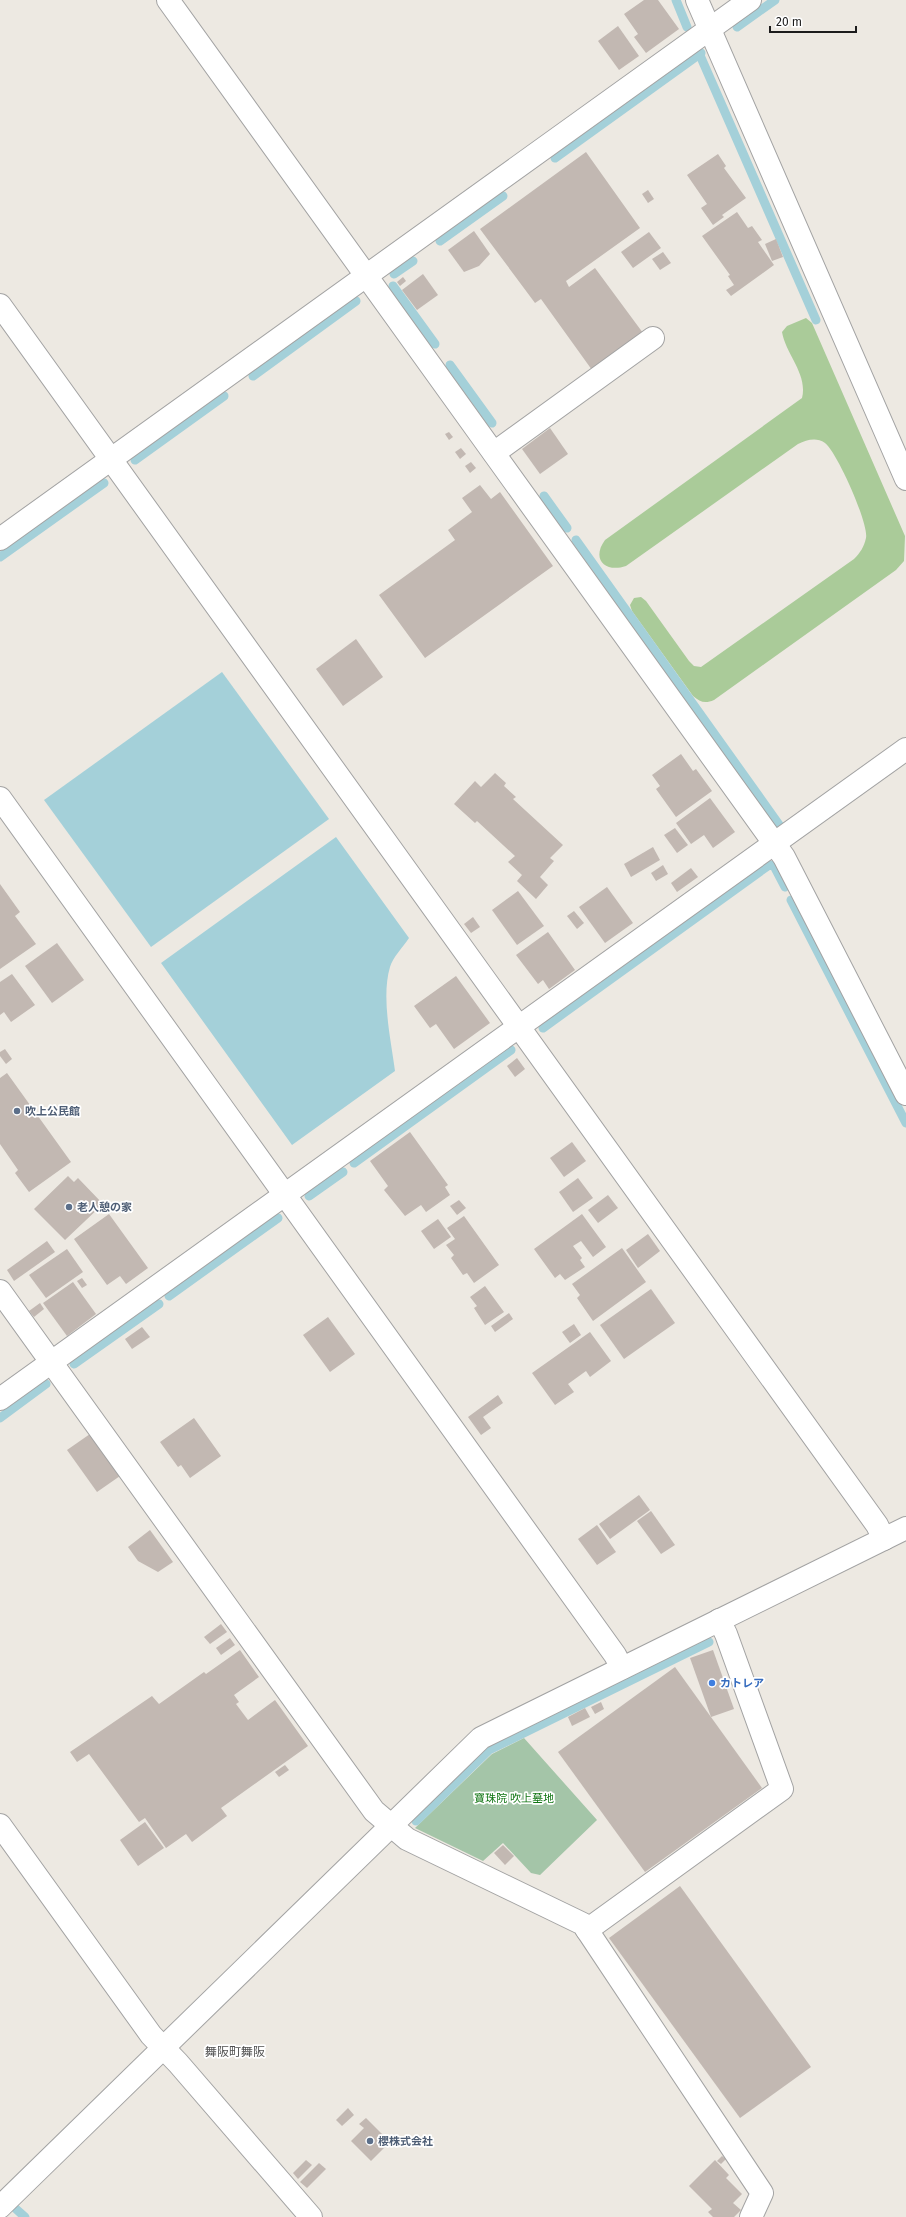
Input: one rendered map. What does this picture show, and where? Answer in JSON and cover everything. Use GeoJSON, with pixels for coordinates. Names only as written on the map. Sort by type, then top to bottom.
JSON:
{"type":"FeatureCollection","features":[{"type":"Feature","properties":{"kind":"street"},"geometry":{"type":"LineString","coordinates":[[168,0],[784,857],[906,1094]]}},
{"type":"Feature","properties":{"kind":"street"},"geometry":{"type":"LineString","coordinates":[[697,0],[906,479]]}},
{"type":"Feature","properties":{"kind":"street"},"geometry":{"type":"LineString","coordinates":[[0,539],[750,0]]}},
{"type":"Feature","properties":{"kind":"street"},"geometry":{"type":"LineString","coordinates":[[0,305],[872,1519],[884,1539]]}},
{"type":"Feature","properties":{"kind":"street"},"geometry":{"type":"LineString","coordinates":[[494,453],[654,338]]}},
{"type":"Feature","properties":{"kind":"street"},"geometry":{"type":"LineString","coordinates":[[0,1399],[906,749]]}},
{"type":"Feature","properties":{"kind":"street"},"geometry":{"type":"LineString","coordinates":[[0,798],[610,1649],[622,1668]]}},
{"type":"Feature","properties":{"kind":"street"},"geometry":{"type":"LineString","coordinates":[[0,1290],[374,1811],[407,1838],[583,1924],[762,2193],[751,2217]]}},
{"type":"Feature","properties":{"kind":"street"},"geometry":{"type":"LineString","coordinates":[[0,2207],[390,1825],[481,1738],[906,1528]]}},
{"type":"Feature","properties":{"kind":"street"},"geometry":{"type":"LineString","coordinates":[[587,1930],[782,1789],[726,1634],[719,1620]]}},
{"type":"Feature","properties":{"kind":"street"},"geometry":{"type":"LineString","coordinates":[[0,1825],[151,2035],[311,2217]]}},
{"type":"Feature","properties":{"kind":"green space"},"geometry":{"type":"Polygon","coordinates":[[[806,318],[812,323],[905,536],[904,561],[896,570],[714,700],[703,702],[693,696],[632,611],[630,605],[634,598],[641,597],[646,601],[689,661],[694,666],[701,667],[854,559],[864,544],[866,530],[858,504],[844,473],[830,449],[825,443],[818,440],[808,440],[798,444],[626,566],[612,568],[606,566],[602,563],[599,553],[605,540],[802,398],[802,381],[782,332],[787,326],[806,318]]]}},
{"type":"Feature","properties":{"kind":"green space","name":"寶珠院 吹上墓地"},"geometry":{"type":"Polygon","coordinates":[[[524,1738],[597,1820],[540,1875],[531,1873],[503,1843],[483,1861],[415,1828],[492,1754],[524,1738]]]}},
{"type":"Feature","properties":{"kind":"water"},"geometry":{"type":"Polygon","coordinates":[[[222,672],[329,819],[151,947],[44,800],[222,672]]]}},
{"type":"Feature","properties":{"kind":"water"},"geometry":{"type":"Polygon","coordinates":[[[336,837],[409,938],[393,960],[387,979],[386,992],[388,1019],[395,1071],[292,1145],[161,963],[336,837]]]}},
{"type":"Feature","properties":{"kind":"building"},"geometry":{"type":"Polygon","coordinates":[[[644,0],[658,0],[679,29],[646,53],[634,37],[638,34],[624,14],[644,0]]]}},
{"type":"Feature","properties":{"kind":"building"},"geometry":{"type":"Polygon","coordinates":[[[618,26],[639,56],[619,70],[598,41],[618,26]]]}},
{"type":"Feature","properties":{"kind":"building"},"geometry":{"type":"Polygon","coordinates":[[[586,152],[640,228],[566,281],[569,287],[595,268],[643,333],[592,370],[541,299],[535,303],[480,229],[586,152]]]}},
{"type":"Feature","properties":{"kind":"building"},"geometry":{"type":"Polygon","coordinates":[[[718,154],[726,166],[724,168],[746,198],[722,215],[724,217],[713,225],[701,208],[707,204],[687,175],[718,154]]]}},
{"type":"Feature","properties":{"kind":"building"},"geometry":{"type":"Polygon","coordinates":[[[648,190],[654,199],[648,203],[642,194],[648,190]]]}},
{"type":"Feature","properties":{"kind":"building"},"geometry":{"type":"Polygon","coordinates":[[[737,212],[748,228],[752,226],[762,240],[758,242],[774,265],[731,296],[726,290],[734,285],[728,276],[730,275],[702,236],[737,212]]]}},
{"type":"Feature","properties":{"kind":"building"},"geometry":{"type":"Polygon","coordinates":[[[474,231],[490,254],[479,266],[464,272],[448,250],[474,231]]]}},
{"type":"Feature","properties":{"kind":"building"},"geometry":{"type":"Polygon","coordinates":[[[649,232],[661,248],[633,268],[621,252],[649,232]]]}},
{"type":"Feature","properties":{"kind":"building"},"geometry":{"type":"Polygon","coordinates":[[[776,239],[783,257],[772,261],[765,244],[776,239]]]}},
{"type":"Feature","properties":{"kind":"building"},"geometry":{"type":"Polygon","coordinates":[[[663,252],[671,263],[660,270],[652,259],[663,252]]]}},
{"type":"Feature","properties":{"kind":"building"},"geometry":{"type":"Polygon","coordinates":[[[423,274],[438,295],[417,310],[402,290],[423,274]]]}},
{"type":"Feature","properties":{"kind":"building"},"geometry":{"type":"Polygon","coordinates":[[[403,277],[406,281],[400,286],[397,282],[403,277]]]}},
{"type":"Feature","properties":{"kind":"building"},"geometry":{"type":"Polygon","coordinates":[[[550,428],[568,454],[540,474],[522,449],[550,428]]]}},
{"type":"Feature","properties":{"kind":"building"},"geometry":{"type":"Polygon","coordinates":[[[449,432],[453,437],[449,440],[445,434],[449,432]]]}},
{"type":"Feature","properties":{"kind":"building"},"geometry":{"type":"Polygon","coordinates":[[[461,448],[466,454],[460,459],[455,452],[461,448]]]}},
{"type":"Feature","properties":{"kind":"building"},"geometry":{"type":"Polygon","coordinates":[[[471,462],[476,468],[470,473],[465,466],[471,462]]]}},
{"type":"Feature","properties":{"kind":"building"},"geometry":{"type":"Polygon","coordinates":[[[480,485],[491,499],[500,492],[553,566],[425,658],[379,595],[455,540],[448,530],[472,512],[462,498],[480,485]]]}},
{"type":"Feature","properties":{"kind":"building"},"geometry":{"type":"Polygon","coordinates":[[[356,639],[383,677],[343,706],[316,669],[356,639]]]}},
{"type":"Feature","properties":{"kind":"building"},"geometry":{"type":"Polygon","coordinates":[[[681,754],[693,771],[696,769],[712,791],[676,817],[656,789],[660,786],[652,775],[681,754]]]}},
{"type":"Feature","properties":{"kind":"building"},"geometry":{"type":"Polygon","coordinates":[[[495,773],[506,783],[504,786],[516,797],[513,799],[563,845],[550,858],[554,861],[540,877],[548,885],[536,899],[517,881],[522,875],[508,862],[515,856],[477,821],[475,823],[454,804],[475,781],[481,787],[495,773]]]}},
{"type":"Feature","properties":{"kind":"building"},"geometry":{"type":"Polygon","coordinates":[[[710,798],[735,832],[713,848],[704,835],[691,844],[676,823],[710,798]]]}},
{"type":"Feature","properties":{"kind":"building"},"geometry":{"type":"Polygon","coordinates":[[[675,828],[688,845],[677,853],[664,835],[675,828]]]}},
{"type":"Feature","properties":{"kind":"building"},"geometry":{"type":"Polygon","coordinates":[[[653,847],[660,860],[631,877],[624,864],[653,847]]]}},
{"type":"Feature","properties":{"kind":"building"},"geometry":{"type":"Polygon","coordinates":[[[663,865],[668,874],[656,881],[651,873],[663,865]]]}},
{"type":"Feature","properties":{"kind":"building"},"geometry":{"type":"Polygon","coordinates":[[[691,868],[698,877],[677,892],[671,883],[691,868]]]}},
{"type":"Feature","properties":{"kind":"building"},"geometry":{"type":"Polygon","coordinates":[[[0,884],[20,912],[15,916],[36,944],[0,969],[0,884]]]}},
{"type":"Feature","properties":{"kind":"building"},"geometry":{"type":"Polygon","coordinates":[[[607,887],[633,923],[605,943],[579,907],[607,887]]]}},
{"type":"Feature","properties":{"kind":"building"},"geometry":{"type":"Polygon","coordinates":[[[518,891],[544,926],[517,945],[492,910],[518,891]]]}},
{"type":"Feature","properties":{"kind":"building"},"geometry":{"type":"Polygon","coordinates":[[[574,911],[584,923],[577,929],[567,916],[574,911]]]}},
{"type":"Feature","properties":{"kind":"building"},"geometry":{"type":"Polygon","coordinates":[[[473,917],[480,927],[471,933],[464,924],[473,917]]]}},
{"type":"Feature","properties":{"kind":"building"},"geometry":{"type":"Polygon","coordinates":[[[548,932],[575,970],[549,989],[543,980],[538,984],[516,955],[548,932]]]}},
{"type":"Feature","properties":{"kind":"building"},"geometry":{"type":"Polygon","coordinates":[[[57,943],[84,980],[52,1003],[25,966],[57,943]]]}},
{"type":"Feature","properties":{"kind":"building"},"geometry":{"type":"Polygon","coordinates":[[[12,974],[35,1005],[11,1022],[4,1012],[0,1015],[0,982],[12,974]]]}},
{"type":"Feature","properties":{"kind":"building"},"geometry":{"type":"Polygon","coordinates":[[[456,976],[490,1023],[454,1049],[436,1024],[430,1028],[414,1006],[456,976]]]}},
{"type":"Feature","properties":{"kind":"building"},"geometry":{"type":"Polygon","coordinates":[[[5,1049],[12,1059],[6,1064],[0,1056],[0,1052],[5,1049]]]}},
{"type":"Feature","properties":{"kind":"building"},"geometry":{"type":"Polygon","coordinates":[[[517,1058],[525,1069],[515,1077],[507,1066],[517,1058]]]}},
{"type":"Feature","properties":{"kind":"building","name":"吹上公民館"},"geometry":{"type":"Polygon","coordinates":[[[7,1073],[71,1162],[29,1192],[15,1173],[18,1170],[0,1144],[0,1078],[7,1073]]]}},
{"type":"Feature","properties":{"kind":"building"},"geometry":{"type":"Polygon","coordinates":[[[410,1132],[448,1185],[445,1187],[450,1195],[426,1212],[421,1205],[405,1216],[384,1190],[388,1186],[370,1161],[410,1132]]]}},
{"type":"Feature","properties":{"kind":"building"},"geometry":{"type":"Polygon","coordinates":[[[572,1142],[586,1161],[564,1177],[550,1158],[572,1142]]]}},
{"type":"Feature","properties":{"kind":"building","name":"老人憩の家"},"geometry":{"type":"Polygon","coordinates":[[[68,1176],[74,1182],[78,1178],[103,1204],[65,1240],[34,1209],[68,1176]]]}},
{"type":"Feature","properties":{"kind":"building"},"geometry":{"type":"Polygon","coordinates":[[[578,1178],[593,1198],[573,1212],[559,1192],[578,1178]]]}},
{"type":"Feature","properties":{"kind":"building"},"geometry":{"type":"Polygon","coordinates":[[[608,1195],[618,1208],[598,1223],[588,1210],[608,1195]]]}},
{"type":"Feature","properties":{"kind":"building"},"geometry":{"type":"Polygon","coordinates":[[[459,1200],[466,1208],[457,1215],[450,1206],[459,1200]]]}},
{"type":"Feature","properties":{"kind":"building"},"geometry":{"type":"Polygon","coordinates":[[[109,1214],[148,1268],[126,1284],[120,1276],[107,1285],[74,1239],[109,1214]]]}},
{"type":"Feature","properties":{"kind":"building"},"geometry":{"type":"Polygon","coordinates":[[[582,1214],[606,1247],[593,1257],[581,1241],[573,1246],[582,1258],[580,1260],[585,1267],[565,1280],[560,1274],[555,1278],[534,1249],[582,1214]]]}},
{"type":"Feature","properties":{"kind":"building"},"geometry":{"type":"Polygon","coordinates":[[[464,1216],[499,1265],[474,1283],[467,1273],[463,1275],[451,1258],[454,1255],[446,1245],[455,1239],[447,1228],[464,1216]]]}},
{"type":"Feature","properties":{"kind":"building"},"geometry":{"type":"Polygon","coordinates":[[[438,1219],[451,1237],[434,1249],[421,1231],[438,1219]]]}},
{"type":"Feature","properties":{"kind":"building"},"geometry":{"type":"Polygon","coordinates":[[[648,1234],[660,1251],[638,1268],[626,1250],[648,1234]]]}},
{"type":"Feature","properties":{"kind":"building"},"geometry":{"type":"Polygon","coordinates":[[[47,1241],[55,1252],[14,1281],[7,1270],[47,1241]]]}},
{"type":"Feature","properties":{"kind":"building"},"geometry":{"type":"Polygon","coordinates":[[[622,1248],[646,1282],[593,1321],[577,1298],[580,1295],[572,1284],[622,1248]]]}},
{"type":"Feature","properties":{"kind":"building"},"geometry":{"type":"Polygon","coordinates":[[[67,1249],[83,1272],[46,1298],[29,1275],[67,1249]]]}},
{"type":"Feature","properties":{"kind":"building"},"geometry":{"type":"Polygon","coordinates":[[[82,1278],[87,1285],[82,1288],[77,1281],[82,1278]]]}},
{"type":"Feature","properties":{"kind":"building"},"geometry":{"type":"Polygon","coordinates":[[[73,1282],[96,1314],[67,1336],[43,1303],[73,1282]]]}},
{"type":"Feature","properties":{"kind":"building"},"geometry":{"type":"Polygon","coordinates":[[[485,1286],[504,1312],[485,1325],[474,1308],[477,1306],[470,1297],[485,1286]]]}},
{"type":"Feature","properties":{"kind":"building"},"geometry":{"type":"Polygon","coordinates":[[[651,1289],[675,1323],[624,1359],[600,1325],[651,1289]]]}},
{"type":"Feature","properties":{"kind":"building"},"geometry":{"type":"Polygon","coordinates":[[[40,1303],[44,1309],[34,1317],[29,1311],[40,1303]]]}},
{"type":"Feature","properties":{"kind":"building"},"geometry":{"type":"Polygon","coordinates":[[[509,1313],[513,1319],[495,1332],[491,1326],[509,1313]]]}},
{"type":"Feature","properties":{"kind":"building"},"geometry":{"type":"Polygon","coordinates":[[[328,1317],[355,1354],[330,1372],[303,1335],[328,1317]]]}},
{"type":"Feature","properties":{"kind":"building"},"geometry":{"type":"Polygon","coordinates":[[[574,1324],[581,1335],[570,1343],[562,1332],[574,1324]]]}},
{"type":"Feature","properties":{"kind":"building"},"geometry":{"type":"Polygon","coordinates":[[[142,1327],[150,1337],[132,1349],[125,1339],[142,1327]]]}},
{"type":"Feature","properties":{"kind":"building"},"geometry":{"type":"Polygon","coordinates":[[[590,1332],[611,1361],[590,1377],[586,1371],[568,1384],[574,1392],[555,1405],[532,1373],[590,1332]]]}},
{"type":"Feature","properties":{"kind":"building"},"geometry":{"type":"Polygon","coordinates":[[[498,1395],[503,1403],[483,1417],[491,1428],[481,1435],[468,1417],[498,1395]]]}},
{"type":"Feature","properties":{"kind":"building"},"geometry":{"type":"Polygon","coordinates":[[[194,1418],[221,1456],[190,1478],[181,1465],[178,1467],[160,1442],[194,1418]]]}},
{"type":"Feature","properties":{"kind":"building"},"geometry":{"type":"Polygon","coordinates":[[[90,1434],[120,1476],[97,1492],[67,1450],[90,1434]]]}},
{"type":"Feature","properties":{"kind":"building"},"geometry":{"type":"Polygon","coordinates":[[[639,1495],[650,1510],[610,1539],[599,1524],[639,1495]]]}},
{"type":"Feature","properties":{"kind":"building"},"geometry":{"type":"Polygon","coordinates":[[[651,1511],[675,1545],[661,1554],[637,1521],[651,1511]]]}},
{"type":"Feature","properties":{"kind":"building"},"geometry":{"type":"Polygon","coordinates":[[[597,1525],[616,1552],[597,1565],[578,1539],[597,1525]]]}},
{"type":"Feature","properties":{"kind":"building"},"geometry":{"type":"Polygon","coordinates":[[[150,1530],[173,1562],[158,1572],[138,1561],[128,1547],[150,1530]]]}},
{"type":"Feature","properties":{"kind":"building"},"geometry":{"type":"Polygon","coordinates":[[[221,1624],[227,1632],[210,1644],[204,1637],[221,1624]]]}},
{"type":"Feature","properties":{"kind":"building"},"geometry":{"type":"Polygon","coordinates":[[[230,1638],[235,1645],[221,1655],[216,1648],[230,1638]]]}},
{"type":"Feature","properties":{"kind":"building"},"geometry":{"type":"Polygon","coordinates":[[[240,1650],[259,1677],[234,1695],[239,1702],[236,1704],[248,1720],[275,1700],[308,1746],[221,1808],[227,1816],[192,1842],[186,1834],[166,1848],[145,1818],[139,1822],[89,1754],[77,1762],[70,1752],[152,1696],[159,1704],[204,1672],[206,1674],[240,1650]]]}},
{"type":"Feature","properties":{"kind":"building"},"geometry":{"type":"Polygon","coordinates":[[[713,1650],[734,1709],[711,1717],[690,1658],[713,1650]]]}},
{"type":"Feature","properties":{"kind":"building"},"geometry":{"type":"Polygon","coordinates":[[[675,1667],[762,1788],[645,1872],[558,1752],[675,1667]]]}},
{"type":"Feature","properties":{"kind":"building"},"geometry":{"type":"Polygon","coordinates":[[[601,1702],[604,1709],[595,1714],[591,1707],[601,1702]]]}},
{"type":"Feature","properties":{"kind":"building"},"geometry":{"type":"Polygon","coordinates":[[[585,1708],[590,1717],[572,1726],[568,1717],[585,1708]]]}},
{"type":"Feature","properties":{"kind":"building"},"geometry":{"type":"Polygon","coordinates":[[[285,1765],[289,1770],[279,1777],[275,1772],[285,1765]]]}},
{"type":"Feature","properties":{"kind":"building"},"geometry":{"type":"Polygon","coordinates":[[[145,1822],[164,1848],[138,1866],[120,1840],[145,1822]]]}},
{"type":"Feature","properties":{"kind":"building"},"geometry":{"type":"Polygon","coordinates":[[[503,1845],[514,1856],[505,1865],[494,1853],[503,1845]]]}},
{"type":"Feature","properties":{"kind":"building"},"geometry":{"type":"Polygon","coordinates":[[[680,1886],[811,2067],[740,2118],[609,1938],[680,1886]]]}},
{"type":"Feature","properties":{"kind":"building"},"geometry":{"type":"Polygon","coordinates":[[[348,2108],[354,2115],[342,2126],[336,2120],[348,2108]]]}},
{"type":"Feature","properties":{"kind":"building"},"geometry":{"type":"Polygon","coordinates":[[[366,2118],[390,2142],[371,2161],[351,2141],[364,2128],[359,2124],[366,2118]]]}},
{"type":"Feature","properties":{"kind":"building"},"geometry":{"type":"Polygon","coordinates":[[[722,2156],[726,2159],[721,2164],[717,2161],[722,2156]]]}},
{"type":"Feature","properties":{"kind":"building"},"geometry":{"type":"Polygon","coordinates":[[[306,2160],[312,2165],[298,2179],[293,2173],[306,2160]]]}},
{"type":"Feature","properties":{"kind":"building"},"geometry":{"type":"Polygon","coordinates":[[[715,2160],[729,2175],[726,2178],[742,2194],[733,2203],[741,2210],[734,2217],[713,2217],[708,2212],[712,2209],[689,2186],[715,2160]]]}},
{"type":"Feature","properties":{"kind":"building"},"geometry":{"type":"Polygon","coordinates":[[[319,2163],[326,2169],[307,2188],[300,2182],[319,2163]]]}},
{"type":"Feature","properties":{"kind":"waterway"},"geometry":{"type":"LineString","coordinates":[[676,0],[687,27]]}},
{"type":"Feature","properties":{"kind":"waterway"},"geometry":{"type":"LineString","coordinates":[[737,27],[775,0]]}},
{"type":"Feature","properties":{"kind":"waterway"},"geometry":{"type":"LineString","coordinates":[[699,53],[816,320]]}},
{"type":"Feature","properties":{"kind":"waterway"},"geometry":{"type":"LineString","coordinates":[[555,158],[701,53]]}},
{"type":"Feature","properties":{"kind":"waterway"},"geometry":{"type":"LineString","coordinates":[[440,241],[503,196]]}},
{"type":"Feature","properties":{"kind":"waterway"},"geometry":{"type":"LineString","coordinates":[[394,274],[413,261]]}},
{"type":"Feature","properties":{"kind":"waterway"},"geometry":{"type":"LineString","coordinates":[[393,286],[435,344]]}},
{"type":"Feature","properties":{"kind":"waterway"},"geometry":{"type":"LineString","coordinates":[[253,376],[356,301]]}},
{"type":"Feature","properties":{"kind":"waterway"},"geometry":{"type":"LineString","coordinates":[[450,365],[492,423]]}},
{"type":"Feature","properties":{"kind":"waterway"},"geometry":{"type":"LineString","coordinates":[[135,460],[224,396]]}},
{"type":"Feature","properties":{"kind":"waterway"},"geometry":{"type":"LineString","coordinates":[[0,557],[104,483]]}},
{"type":"Feature","properties":{"kind":"waterway"},"geometry":{"type":"LineString","coordinates":[[544,496],[567,528]]}},
{"type":"Feature","properties":{"kind":"waterway"},"geometry":{"type":"LineString","coordinates":[[576,540],[780,826],[780,829]]}},
{"type":"Feature","properties":{"kind":"waterway"},"geometry":{"type":"LineString","coordinates":[[543,1028],[769,865],[774,866],[785,887]]}},
{"type":"Feature","properties":{"kind":"waterway"},"geometry":{"type":"LineString","coordinates":[[791,900],[906,1123]]}},
{"type":"Feature","properties":{"kind":"waterway"},"geometry":{"type":"LineString","coordinates":[[354,1163],[511,1050]]}},
{"type":"Feature","properties":{"kind":"waterway"},"geometry":{"type":"LineString","coordinates":[[309,1196],[343,1172]]}},
{"type":"Feature","properties":{"kind":"waterway"},"geometry":{"type":"LineString","coordinates":[[169,1296],[278,1218]]}},
{"type":"Feature","properties":{"kind":"waterway"},"geometry":{"type":"LineString","coordinates":[[74,1364],[159,1304]]}},
{"type":"Feature","properties":{"kind":"waterway"},"geometry":{"type":"LineString","coordinates":[[0,1418],[46,1384]]}},
{"type":"Feature","properties":{"kind":"waterway"},"geometry":{"type":"LineString","coordinates":[[416,1821],[489,1750],[709,1642]]}},
{"type":"Feature","properties":{"kind":"waterway"},"geometry":{"type":"LineString","coordinates":[[16,2209],[25,2217]]}},
{"type":"Feature","properties":{"kind":"place","name":"吹上公民館"},"geometry":{"type":"Point","coordinates":[17,1111]}},
{"type":"Feature","properties":{"kind":"place","name":"老人憩の家"},"geometry":{"type":"Point","coordinates":[69,1207]}},
{"type":"Feature","properties":{"kind":"place","name":"カトレア"},"geometry":{"type":"Point","coordinates":[712,1683]}},
{"type":"Feature","properties":{"kind":"place","name":"櫻株式会社"},"geometry":{"type":"Point","coordinates":[370,2141]}},
{"type":"Feature","properties":{"kind":"district","name":"舞阪町舞阪"},"geometry":{"type":"Point","coordinates":[235,2052]}}]}
